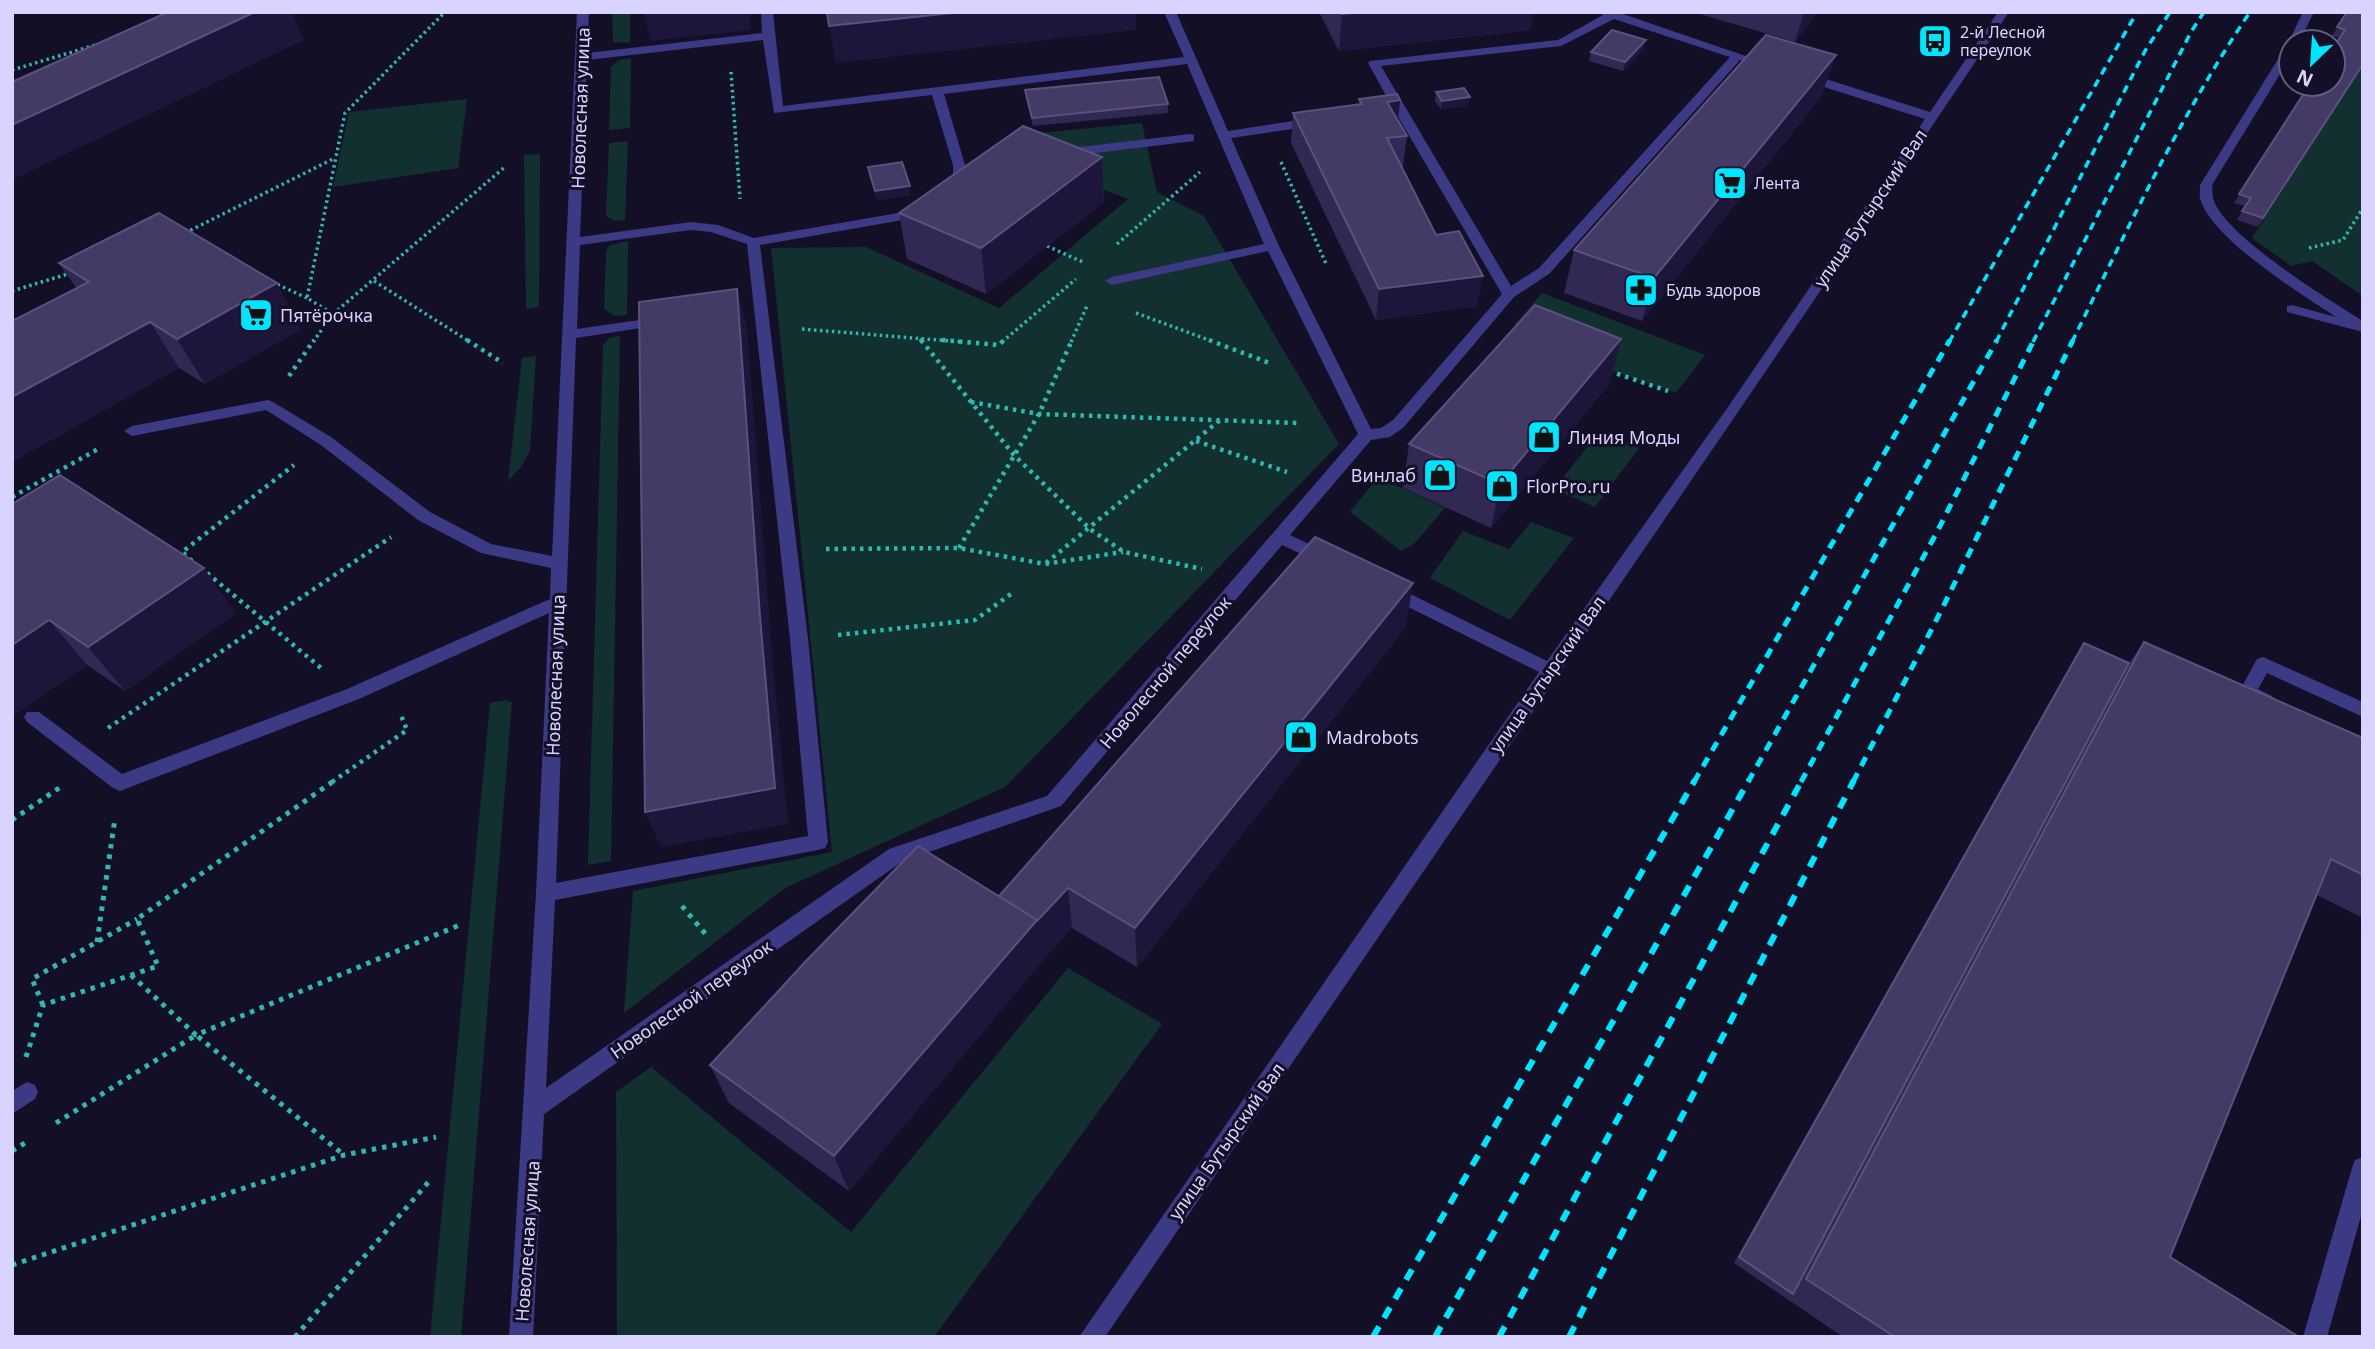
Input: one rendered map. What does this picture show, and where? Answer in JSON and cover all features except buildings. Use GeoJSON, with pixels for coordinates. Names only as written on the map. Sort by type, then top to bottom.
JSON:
{"type":"FeatureCollection","features":[{"type":"Feature","properties":{"kind":"street","name":"Новолесная улица"},"geometry":{"type":"LineString","coordinates":[[521,1337],[536,1107],[583,12]]}},
{"type":"Feature","properties":{"kind":"street"},"geometry":{"type":"LineString","coordinates":[[767,12],[778,110],[1191,60]]}},
{"type":"Feature","properties":{"kind":"street"},"geometry":{"type":"LineString","coordinates":[[1170,12],[1272,246],[1366,435],[1385,433],[1398,424],[1509,294],[1545,271],[1737,56]]}},
{"type":"Feature","properties":{"kind":"street","name":"улица Бутырский Вал"},"geometry":{"type":"LineString","coordinates":[[1091,1337],[1550,670],[1733,410],[2004,12]]}},
{"type":"Feature","properties":{"kind":"street"},"geometry":{"type":"LineString","coordinates":[[2300,28],[2309,12]]}},
{"type":"Feature","properties":{"kind":"street"},"geometry":{"type":"LineString","coordinates":[[1509,294],[1374,63],[1560,43],[1609,14],[1774,68]]}},
{"type":"Feature","properties":{"kind":"street"},"geometry":{"type":"LineString","coordinates":[[582,57],[768,36]]}},
{"type":"Feature","properties":{"kind":"street"},"geometry":{"type":"LineString","coordinates":[[2277,69],[2203,192],[2213,214],[2263,260],[2363,329]]}},
{"type":"Feature","properties":{"kind":"street"},"geometry":{"type":"LineString","coordinates":[[1787,72],[1933,117]]}},
{"type":"Feature","properties":{"kind":"street"},"geometry":{"type":"LineString","coordinates":[[575,242],[678,227],[713,228],[753,242],[914,214],[959,187],[965,164],[937,91]]}},
{"type":"Feature","properties":{"kind":"street"},"geometry":{"type":"LineString","coordinates":[[1364,116],[1401,111]]}},
{"type":"Feature","properties":{"kind":"street"},"geometry":{"type":"LineString","coordinates":[[1223,135],[1328,120]]}},
{"type":"Feature","properties":{"kind":"street"},"geometry":{"type":"LineString","coordinates":[[1051,155],[1190,138]]}},
{"type":"Feature","properties":{"kind":"street"},"geometry":{"type":"LineString","coordinates":[[546,892],[818,842],[799,639],[763,325],[754,308],[753,242]]}},
{"type":"Feature","properties":{"kind":"street"},"geometry":{"type":"LineString","coordinates":[[1112,281],[1272,246]]}},
{"type":"Feature","properties":{"kind":"street"},"geometry":{"type":"LineString","coordinates":[[2292,309],[2363,329]]}},
{"type":"Feature","properties":{"kind":"street"},"geometry":{"type":"LineString","coordinates":[[570,334],[678,319]]}},
{"type":"Feature","properties":{"kind":"street"},"geometry":{"type":"LineString","coordinates":[[132,431],[268,405],[326,441],[424,516],[487,549],[559,564]]}},
{"type":"Feature","properties":{"kind":"street","name":"Новолесной переулок"},"geometry":{"type":"LineString","coordinates":[[536,1107],[896,855],[1054,801],[1366,435]]}},
{"type":"Feature","properties":{"kind":"street"},"geometry":{"type":"LineString","coordinates":[[1280,537],[1340,566]]}},
{"type":"Feature","properties":{"kind":"street"},"geometry":{"type":"LineString","coordinates":[[1377,584],[1550,670]]}},
{"type":"Feature","properties":{"kind":"street"},"geometry":{"type":"LineString","coordinates":[[33,717],[120,783],[353,694],[558,602]]}},
{"type":"Feature","properties":{"kind":"street"},"geometry":{"type":"LineString","coordinates":[[2283,709],[2249,692],[2263,664],[2363,710]]}},
{"type":"Feature","properties":{"kind":"street"},"geometry":{"type":"LineString","coordinates":[[2315,1337],[2363,1168]]}},
{"type":"Feature","properties":{"kind":"path"},"geometry":{"type":"LineString","coordinates":[[307,298],[345,113],[445,12]]}},
{"type":"Feature","properties":{"kind":"path"},"geometry":{"type":"LineString","coordinates":[[713,228],[741,208],[728,40]]}},
{"type":"Feature","properties":{"kind":"path"},"geometry":{"type":"LineString","coordinates":[[12,69],[101,43]]}},
{"type":"Feature","properties":{"kind":"path"},"geometry":{"type":"LineString","coordinates":[[181,235],[334,159]]}},
{"type":"Feature","properties":{"kind":"path"},"geometry":{"type":"LineString","coordinates":[[268,405],[333,314],[506,166]]}},
{"type":"Feature","properties":{"kind":"path"},"geometry":{"type":"LineString","coordinates":[[1111,248],[1203,170]]}},
{"type":"Feature","properties":{"kind":"path"},"geometry":{"type":"LineString","coordinates":[[2263,260],[2343,240],[2363,208]]}},
{"type":"Feature","properties":{"kind":"path"},"geometry":{"type":"LineString","coordinates":[[1047,246],[1091,266]]}},
{"type":"Feature","properties":{"kind":"path"},"geometry":{"type":"LineString","coordinates":[[12,291],[72,273]]}},
{"type":"Feature","properties":{"kind":"path"},"geometry":{"type":"LineString","coordinates":[[763,325],[999,345],[1083,273]]}},
{"type":"Feature","properties":{"kind":"path"},"geometry":{"type":"LineString","coordinates":[[262,277],[307,298],[333,314]]}},
{"type":"Feature","properties":{"kind":"path"},"geometry":{"type":"LineString","coordinates":[[374,281],[503,363]]}},
{"type":"Feature","properties":{"kind":"path"},"geometry":{"type":"LineString","coordinates":[[959,548],[1040,414],[1091,296],[1112,281]]}},
{"type":"Feature","properties":{"kind":"path"},"geometry":{"type":"LineString","coordinates":[[1066,287],[1091,296]]}},
{"type":"Feature","properties":{"kind":"path"},"geometry":{"type":"LineString","coordinates":[[1130,311],[1272,364]]}},
{"type":"Feature","properties":{"kind":"path"},"geometry":{"type":"LineString","coordinates":[[920,339],[1014,455],[1090,529],[1124,552]]}},
{"type":"Feature","properties":{"kind":"path"},"geometry":{"type":"LineString","coordinates":[[1606,370],[1668,391]]}},
{"type":"Feature","properties":{"kind":"path"},"geometry":{"type":"LineString","coordinates":[[970,402],[1040,414],[1298,424]]}},
{"type":"Feature","properties":{"kind":"path"},"geometry":{"type":"LineString","coordinates":[[1045,564],[1220,421]]}},
{"type":"Feature","properties":{"kind":"path"},"geometry":{"type":"LineString","coordinates":[[12,497],[132,431]]}},
{"type":"Feature","properties":{"kind":"path"},"geometry":{"type":"LineString","coordinates":[[326,441],[182,552],[353,694]]}},
{"type":"Feature","properties":{"kind":"path"},"geometry":{"type":"LineString","coordinates":[[1195,441],[1325,484]]}},
{"type":"Feature","properties":{"kind":"path"},"geometry":{"type":"LineString","coordinates":[[75,750],[424,516]]}},
{"type":"Feature","properties":{"kind":"path"},"geometry":{"type":"LineString","coordinates":[[788,549],[959,548],[1045,564],[1124,552],[1245,578]]}},
{"type":"Feature","properties":{"kind":"path"},"geometry":{"type":"LineString","coordinates":[[799,639],[975,620],[1012,594]]}},
{"type":"Feature","properties":{"kind":"path"},"geometry":{"type":"LineString","coordinates":[[20,1098],[26,1051],[43,1005],[32,979],[137,919],[407,730],[387,679]]}},
{"type":"Feature","properties":{"kind":"path"},"geometry":{"type":"LineString","coordinates":[[12,820],[94,763]]}},
{"type":"Feature","properties":{"kind":"path"},"geometry":{"type":"LineString","coordinates":[[97,942],[120,783]]}},
{"type":"Feature","properties":{"kind":"path"},"geometry":{"type":"LineString","coordinates":[[655,873],[733,968]]}},
{"type":"Feature","properties":{"kind":"path"},"geometry":{"type":"LineString","coordinates":[[43,1005],[158,966],[137,919]]}},
{"type":"Feature","properties":{"kind":"path"},"geometry":{"type":"LineString","coordinates":[[47,1129],[197,1035],[462,924]]}},
{"type":"Feature","properties":{"kind":"path"},"geometry":{"type":"LineString","coordinates":[[131,975],[197,1035],[344,1155]]}},
{"type":"Feature","properties":{"kind":"path"},"geometry":{"type":"LineString","coordinates":[[12,1151],[35,1136]]}},
{"type":"Feature","properties":{"kind":"path"},"geometry":{"type":"LineString","coordinates":[[12,1265],[344,1155],[436,1137]]}},
{"type":"Feature","properties":{"kind":"path"},"geometry":{"type":"LineString","coordinates":[[295,1337],[431,1179]]}},
{"type":"Feature","properties":{"kind":"green space"},"geometry":{"type":"Polygon","coordinates":[[[612,12],[630,12],[630,43],[613,42],[612,12]]]}},
{"type":"Feature","properties":{"kind":"green space"},"geometry":{"type":"Polygon","coordinates":[[[631,58],[630,128],[609,130],[611,67],[619,60],[631,58]]]}},
{"type":"Feature","properties":{"kind":"green space"},"geometry":{"type":"Polygon","coordinates":[[[2363,64],[2363,296],[2312,261],[2291,266],[2252,238],[2341,98],[2347,98],[2347,89],[2363,64]]]}},
{"type":"Feature","properties":{"kind":"green space"},"geometry":{"type":"Polygon","coordinates":[[[467,99],[458,168],[333,187],[349,112],[467,99]]]}},
{"type":"Feature","properties":{"kind":"green space"},"geometry":{"type":"Polygon","coordinates":[[[1142,123],[1157,192],[1204,216],[1339,444],[1005,787],[785,888],[624,1013],[633,891],[832,852],[771,248],[866,247],[999,308],[1128,199],[1035,164],[1030,134],[1142,123]]]}},
{"type":"Feature","properties":{"kind":"green space"},"geometry":{"type":"Polygon","coordinates":[[[628,141],[625,220],[615,221],[606,216],[609,143],[628,141]]]}},
{"type":"Feature","properties":{"kind":"green space"},"geometry":{"type":"Polygon","coordinates":[[[540,154],[539,307],[526,309],[524,155],[540,154]]]}},
{"type":"Feature","properties":{"kind":"green space"},"geometry":{"type":"Polygon","coordinates":[[[628,241],[627,315],[614,316],[604,309],[606,251],[610,245],[628,241]]]}},
{"type":"Feature","properties":{"kind":"green space"},"geometry":{"type":"Polygon","coordinates":[[[1542,293],[1705,355],[1676,393],[1520,339],[1515,324],[1542,293]]]}},
{"type":"Feature","properties":{"kind":"green space"},"geometry":{"type":"Polygon","coordinates":[[[620,336],[611,861],[588,865],[603,345],[609,338],[620,336]]]}},
{"type":"Feature","properties":{"kind":"green space"},"geometry":{"type":"Polygon","coordinates":[[[536,356],[530,451],[521,467],[508,481],[522,358],[536,356]]]}},
{"type":"Feature","properties":{"kind":"green space"},"geometry":{"type":"Polygon","coordinates":[[[1599,432],[1639,448],[1595,507],[1554,489],[1599,432]]]}},
{"type":"Feature","properties":{"kind":"green space"},"geometry":{"type":"Polygon","coordinates":[[[1378,477],[1445,508],[1415,543],[1401,551],[1350,512],[1378,477]]]}},
{"type":"Feature","properties":{"kind":"green space"},"geometry":{"type":"Polygon","coordinates":[[[1531,522],[1574,538],[1510,620],[1430,578],[1463,531],[1509,549],[1531,522]]]}},
{"type":"Feature","properties":{"kind":"green space"},"geometry":{"type":"Polygon","coordinates":[[[505,700],[512,702],[461,1337],[430,1337],[490,703],[505,700]]]}},
{"type":"Feature","properties":{"kind":"green space"},"geometry":{"type":"Polygon","coordinates":[[[1068,968],[1162,1024],[934,1337],[617,1337],[616,1092],[651,1067],[851,1232],[1068,968]]]}},
{"type":"Feature","properties":{"kind":"railway"},"geometry":{"type":"LineString","coordinates":[[1949,342],[2137,12]]}},
{"type":"Feature","properties":{"kind":"railway"},"geometry":{"type":"LineString","coordinates":[[1996,342],[2145,51],[2170,12]]}},
{"type":"Feature","properties":{"kind":"railway"},"geometry":{"type":"LineString","coordinates":[[2033,342],[2191,32],[2204,12]]}},
{"type":"Feature","properties":{"kind":"railway"},"geometry":{"type":"LineString","coordinates":[[2072,342],[2177,133],[2250,12]]}},
{"type":"Feature","properties":{"kind":"railway"},"geometry":{"type":"LineString","coordinates":[[1694,782],[1950,340]]}},
{"type":"Feature","properties":{"kind":"railway"},"geometry":{"type":"LineString","coordinates":[[1748,782],[1997,340]]}},
{"type":"Feature","properties":{"kind":"railway"},"geometry":{"type":"LineString","coordinates":[[1801,782],[1937,532],[2034,340]]}},
{"type":"Feature","properties":{"kind":"railway"},"geometry":{"type":"LineString","coordinates":[[1853,782],[1943,607],[2073,340]]}},
{"type":"Feature","properties":{"kind":"railway"},"geometry":{"type":"LineString","coordinates":[[1373,1337],[1695,780]]}},
{"type":"Feature","properties":{"kind":"railway"},"geometry":{"type":"LineString","coordinates":[[1435,1337],[1749,780]]}},
{"type":"Feature","properties":{"kind":"railway"},"geometry":{"type":"LineString","coordinates":[[1499,1337],[1802,780]]}},
{"type":"Feature","properties":{"kind":"railway"},"geometry":{"type":"LineString","coordinates":[[1569,1337],[1854,780]]}},
{"type":"Feature","properties":{"kind":"place","name":"2-й Лесной переулок"},"geometry":{"type":"Point","coordinates":[1935,41]}},
{"type":"Feature","properties":{"kind":"place","name":"Лента"},"geometry":{"type":"Point","coordinates":[1730,183]}},
{"type":"Feature","properties":{"kind":"place","name":"Будь здоров"},"geometry":{"type":"Point","coordinates":[1641,290]}},
{"type":"Feature","properties":{"kind":"place","name":"Пятёрочка"},"geometry":{"type":"Point","coordinates":[256,315]}},
{"type":"Feature","properties":{"kind":"place","name":"Линия Моды"},"geometry":{"type":"Point","coordinates":[1544,437]}},
{"type":"Feature","properties":{"kind":"place","name":"Винлаб"},"geometry":{"type":"Point","coordinates":[1440,475]}},
{"type":"Feature","properties":{"kind":"place","name":"FlorPro.ru"},"geometry":{"type":"Point","coordinates":[1502,486]}},
{"type":"Feature","properties":{"kind":"place","name":"Madrobots"},"geometry":{"type":"Point","coordinates":[1301,737]}}]}
